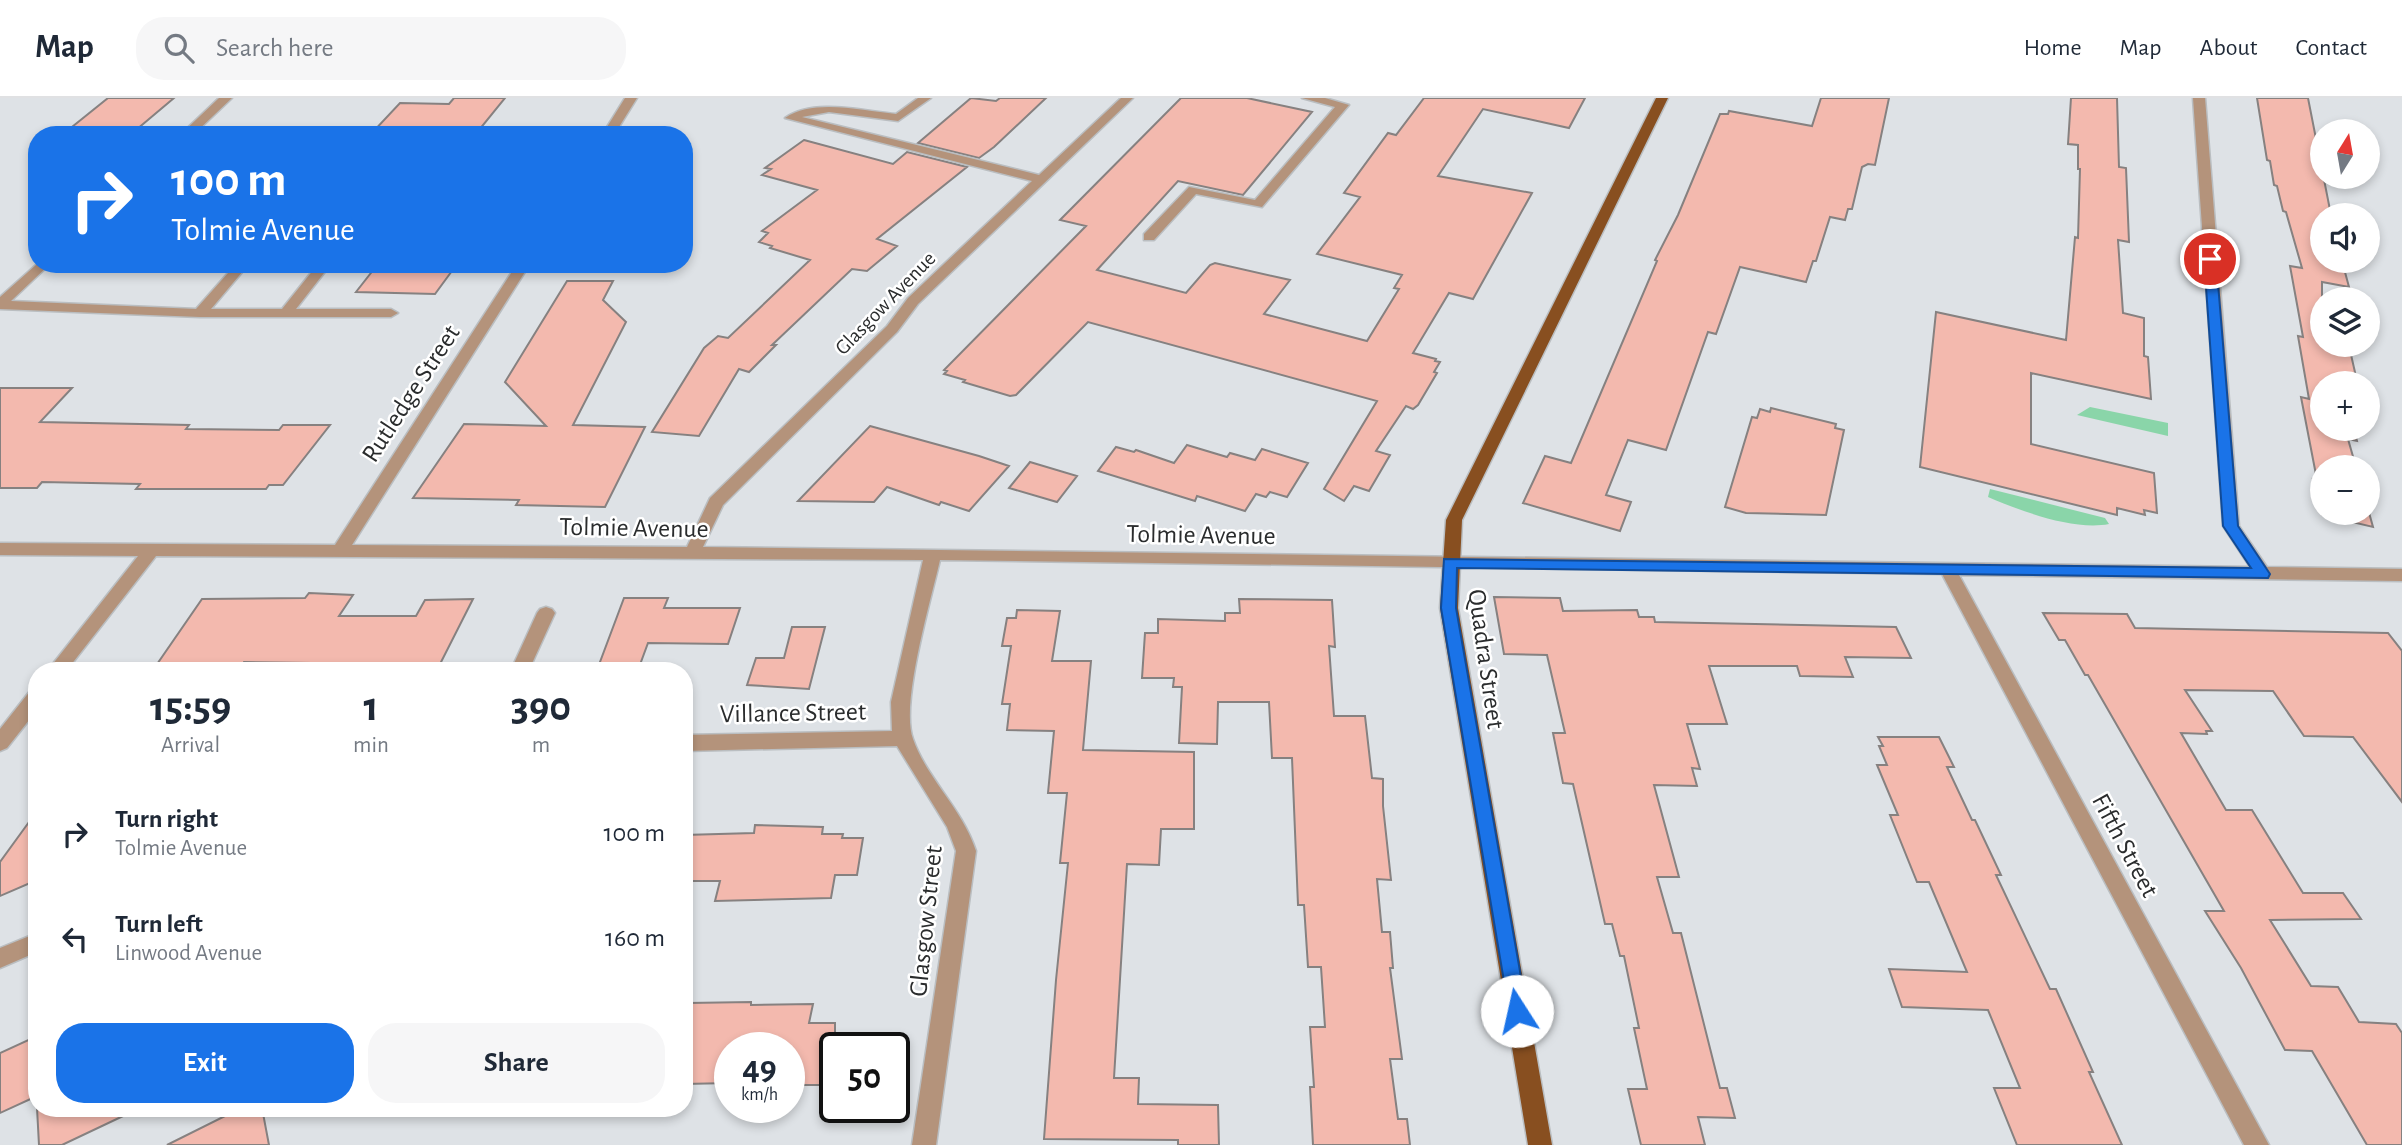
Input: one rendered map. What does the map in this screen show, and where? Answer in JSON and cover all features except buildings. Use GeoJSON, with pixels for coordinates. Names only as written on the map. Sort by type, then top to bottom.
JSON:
{"type":"FeatureCollection","features":[{"type":"Feature","properties":{"kind":"main road","name":"Quadra Street"},"geometry":{"type":"LineString","coordinates":[[1540,1145],[1448,608],[1454,520],[1662,98]]}},
{"type":"Feature","properties":{"kind":"street"},"geometry":{"type":"LineString","coordinates":[[196,126],[226,98]]}},
{"type":"Feature","properties":{"kind":"street"},"geometry":{"type":"LineString","coordinates":[[614,126],[631,98]]}},
{"type":"Feature","properties":{"kind":"street"},"geometry":{"type":"LineString","coordinates":[[925,98],[895,118],[827,103],[811,103],[791,118],[1040,179]]}},
{"type":"Feature","properties":{"kind":"street","name":"Glasgow Avenue"},"geometry":{"type":"LineString","coordinates":[[692,552],[716,502],[892,330],[913,301],[1127,98]]}},
{"type":"Feature","properties":{"kind":"street"},"geometry":{"type":"LineString","coordinates":[[1149,237],[1193,190],[1258,204],[1343,106],[1308,98]]}},
{"type":"Feature","properties":{"kind":"street"},"geometry":{"type":"LineString","coordinates":[[2199,98],[2231,526],[2263,574]]}},
{"type":"Feature","properties":{"kind":"street"},"geometry":{"type":"LineString","coordinates":[[0,304],[34,273]]}},
{"type":"Feature","properties":{"kind":"street"},"geometry":{"type":"LineString","coordinates":[[200,313],[235,273]]}},
{"type":"Feature","properties":{"kind":"street"},"geometry":{"type":"LineString","coordinates":[[285,313],[318,273]]}},
{"type":"Feature","properties":{"kind":"street","name":"Rutledge Street"},"geometry":{"type":"LineString","coordinates":[[340,550],[518,273]]}},
{"type":"Feature","properties":{"kind":"street"},"geometry":{"type":"LineString","coordinates":[[0,304],[200,313],[391,313]]}},
{"type":"Feature","properties":{"kind":"street","name":"Tolmie Avenue"},"geometry":{"type":"LineString","coordinates":[[0,549],[933,554],[2402,575]]}},
{"type":"Feature","properties":{"kind":"street"},"geometry":{"type":"LineString","coordinates":[[63,662],[151,550]]}},
{"type":"Feature","properties":{"kind":"street","name":"Glasgow Street"},"geometry":{"type":"LineString","coordinates":[[924,1145],[966,851],[961,831],[924,777],[903,738],[900,702],[933,554]]}},
{"type":"Feature","properties":{"kind":"street","name":"Fifth Street"},"geometry":{"type":"LineString","coordinates":[[1948,569],[2257,1145]]}},
{"type":"Feature","properties":{"kind":"street"},"geometry":{"type":"LineString","coordinates":[[524,662],[546,614]]}},
{"type":"Feature","properties":{"kind":"street"},"geometry":{"type":"LineString","coordinates":[[0,743],[28,707]]}},
{"type":"Feature","properties":{"kind":"street","name":"Villance Street"},"geometry":{"type":"LineString","coordinates":[[693,743],[903,738]]}},
{"type":"Feature","properties":{"kind":"street"},"geometry":{"type":"LineString","coordinates":[[0,958],[28,946]]}},
{"type":"Feature","properties":{"kind":"green space"},"geometry":{"type":"Polygon","coordinates":[[[2090,407],[2168,423],[2168,436],[2077,415],[2090,407]]]}},
{"type":"Feature","properties":{"kind":"green space"},"geometry":{"type":"Polygon","coordinates":[[[1990,489],[2105,518],[2109,524],[2080,525],[2048,518],[1988,497],[1990,489]]]}},
{"type":"Feature","properties":{"kind":"route"},"geometry":{"type":"LineString","coordinates":[[1517,1011],[1448,608],[1450,563],[2263,574],[2231,526],[2210,259]]}}]}
